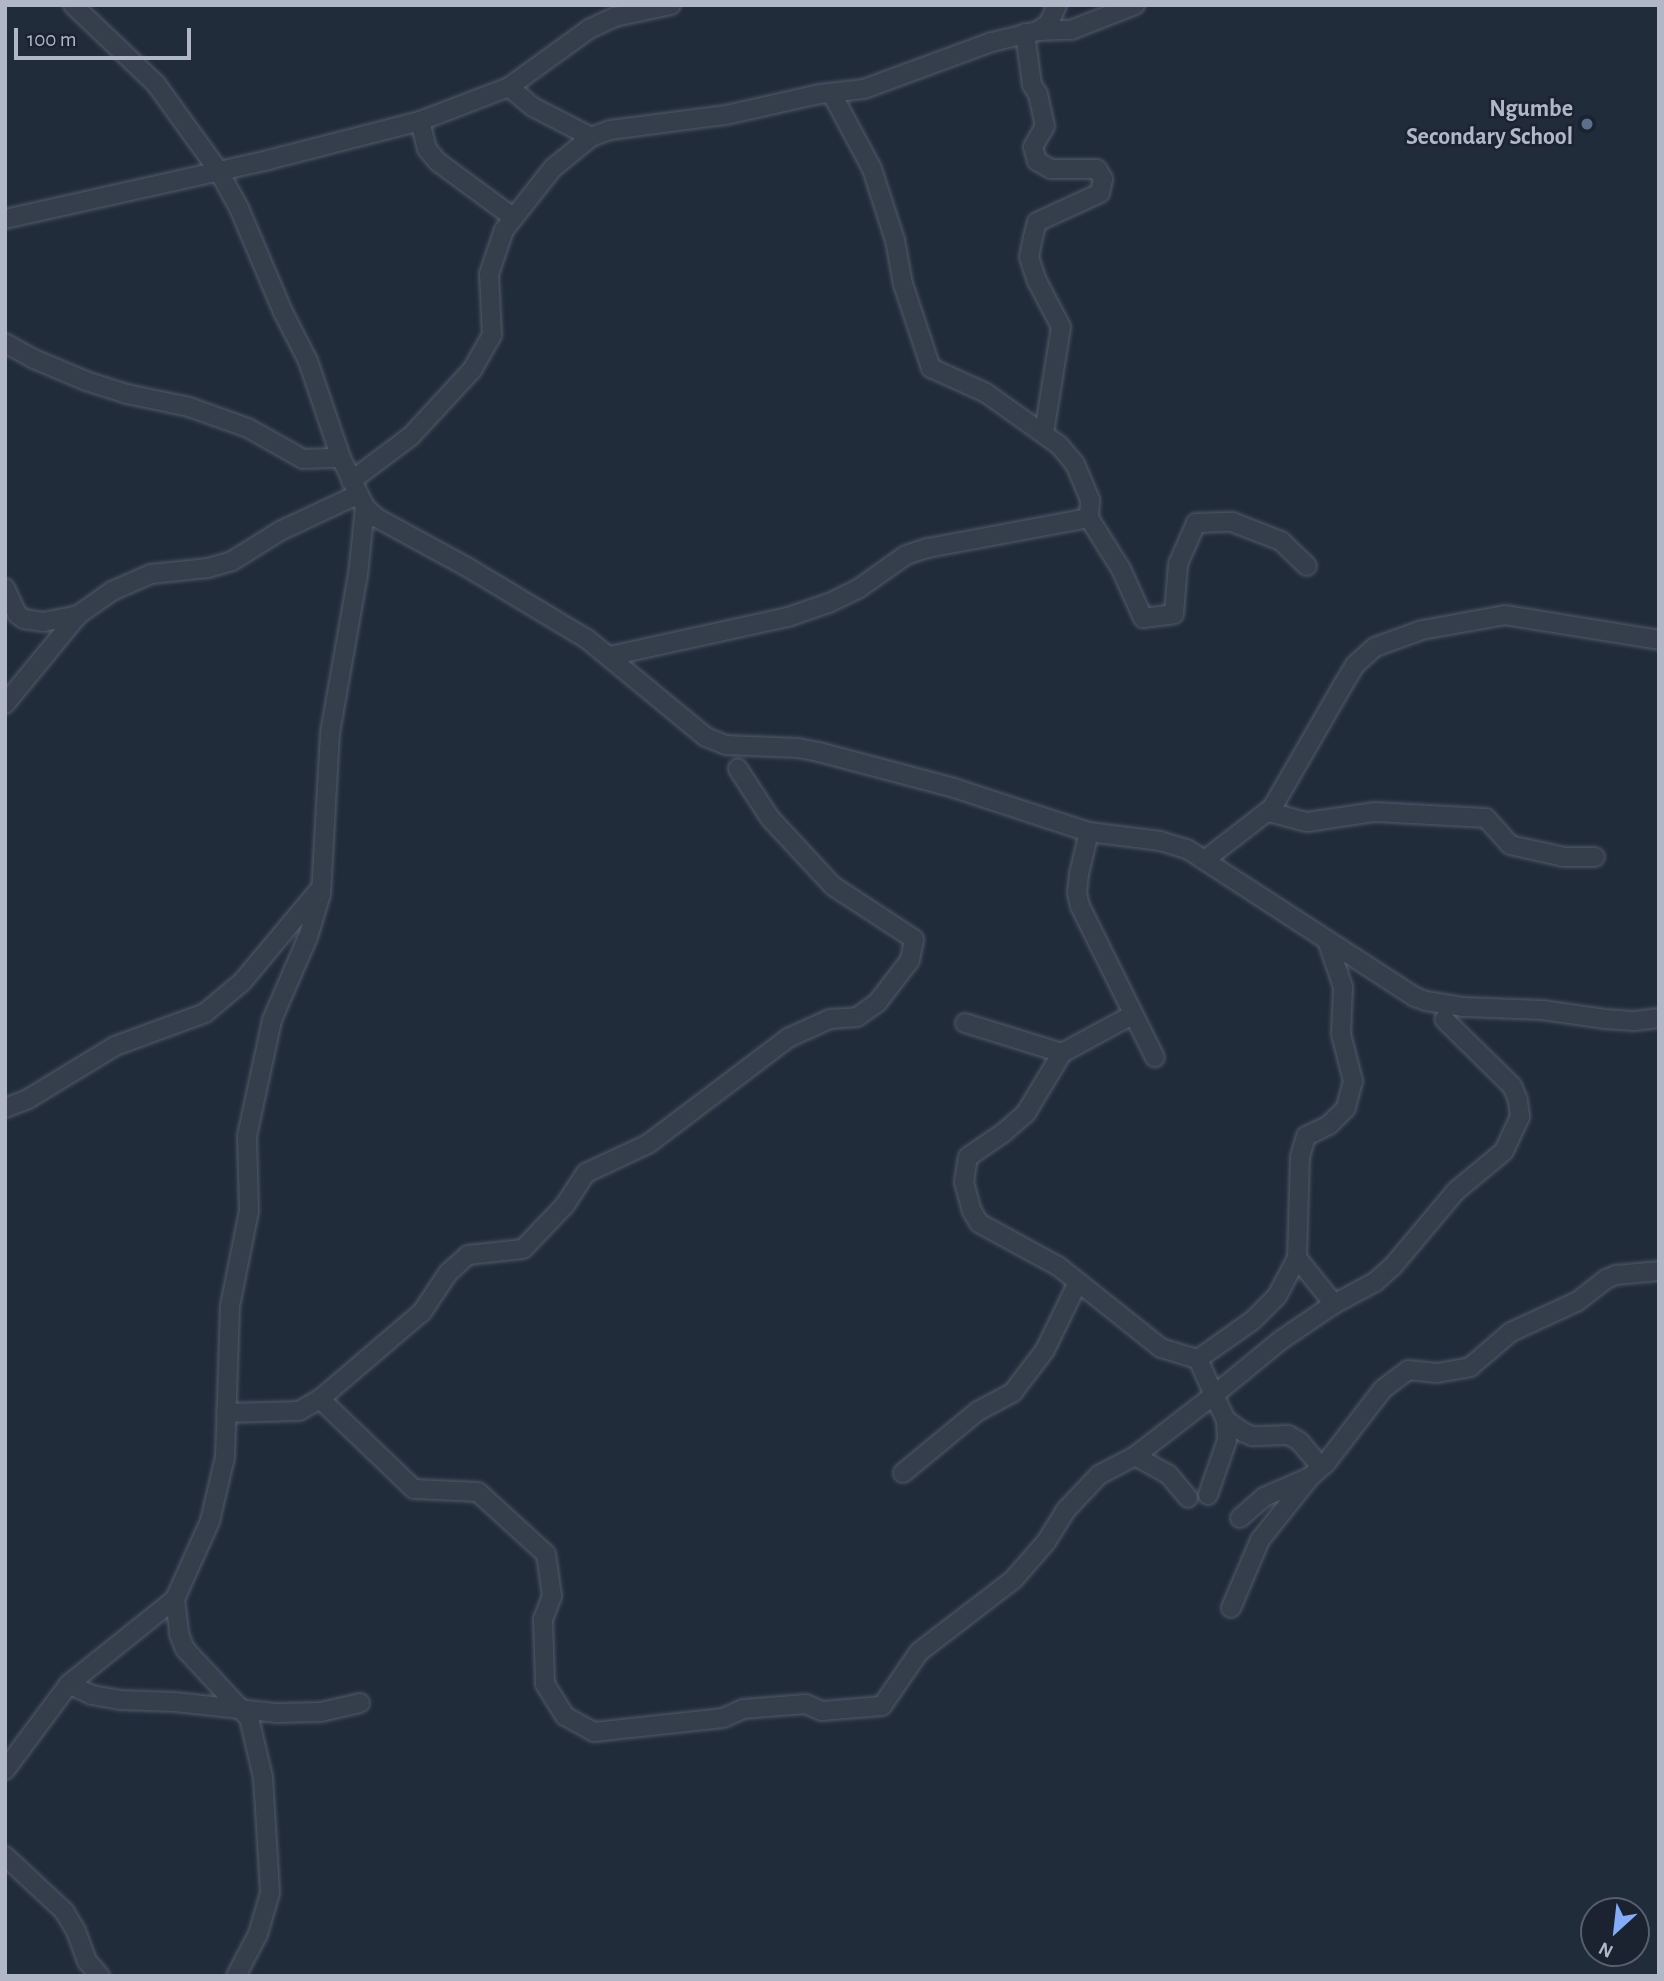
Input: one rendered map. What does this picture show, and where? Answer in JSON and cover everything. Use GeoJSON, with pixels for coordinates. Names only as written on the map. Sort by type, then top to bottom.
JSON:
{"type":"FeatureCollection","features":[{"type":"Feature","properties":{"kind":"street"},"geometry":{"type":"LineString","coordinates":[[73,5],[156,84],[218,170],[239,208],[283,312],[308,361],[341,458],[358,494],[377,518],[527,601],[610,656],[706,737],[719,744],[798,748],[819,752],[954,788],[1089,832],[1160,841],[1206,859],[1327,940],[1426,1001],[1463,1007],[1542,1010],[1605,1019],[1634,1021],[1659,1018]]}},
{"type":"Feature","properties":{"kind":"street"},"geometry":{"type":"LineString","coordinates":[[5,219],[420,121],[509,87],[589,29],[615,17],[671,5]]}},
{"type":"Feature","properties":{"kind":"street"},"geometry":{"type":"LineString","coordinates":[[5,704],[78,615],[133,579],[159,573],[208,568],[232,561],[281,531],[358,494],[433,416],[485,351],[492,335],[489,274],[498,241],[553,168],[591,137],[610,130],[726,115],[820,94],[864,89],[949,56],[1032,32],[1049,23],[1057,5]]}},
{"type":"Feature","properties":{"kind":"street"},"geometry":{"type":"LineString","coordinates":[[1032,32],[1071,30],[1135,5]]}},
{"type":"Feature","properties":{"kind":"street"},"geometry":{"type":"LineString","coordinates":[[1032,32],[1032,85],[1038,94],[1045,126],[1033,147],[1037,161],[1051,169],[1097,169],[1103,179],[1100,193],[1037,222],[1033,237],[1029,257],[1037,281],[1061,327],[1044,433]]}},
{"type":"Feature","properties":{"kind":"street"},"geometry":{"type":"LineString","coordinates":[[509,87],[536,109],[591,137]]}},
{"type":"Feature","properties":{"kind":"street"},"geometry":{"type":"LineString","coordinates":[[832,94],[872,169],[895,240],[903,284],[931,369],[986,393],[1059,445],[1075,464],[1090,500],[1089,517],[1121,569],[1143,618],[1174,614],[1178,564],[1196,523],[1232,522],[1281,541],[1307,566]]}},
{"type":"Feature","properties":{"kind":"street"},"geometry":{"type":"LineString","coordinates":[[420,121],[427,149],[438,162],[514,218]]}},
{"type":"Feature","properties":{"kind":"street"},"geometry":{"type":"LineString","coordinates":[[5,343],[34,359],[86,381],[127,394],[189,407],[248,428],[303,459],[341,458]]}},
{"type":"Feature","properties":{"kind":"street"},"geometry":{"type":"LineString","coordinates":[[5,1770],[69,1684],[175,1599],[210,1521],[218,1493],[225,1457],[230,1306],[249,1211],[247,1136],[272,1020],[308,937],[321,885],[330,733],[358,575],[358,494]]}},
{"type":"Feature","properties":{"kind":"street"},"geometry":{"type":"LineString","coordinates":[[610,656],[788,617],[838,598],[906,555],[929,548],[1089,517]]}},
{"type":"Feature","properties":{"kind":"street"},"geometry":{"type":"LineString","coordinates":[[5,588],[17,614],[24,619],[43,622],[78,615]]}},
{"type":"Feature","properties":{"kind":"street"},"geometry":{"type":"LineString","coordinates":[[1206,859],[1269,812],[1355,665],[1381,644],[1448,624],[1505,615],[1659,640]]}},
{"type":"Feature","properties":{"kind":"street"},"geometry":{"type":"LineString","coordinates":[[226,1413],[299,1411],[320,1399],[422,1312],[448,1273],[468,1255],[523,1249],[565,1205],[586,1172],[648,1144],[788,1038],[830,1019],[858,1017],[877,1003],[911,960],[914,939],[833,886],[770,818],[738,769]]}},
{"type":"Feature","properties":{"kind":"street"},"geometry":{"type":"LineString","coordinates":[[1269,812],[1307,822],[1375,812],[1486,818],[1510,845],[1564,858],[1595,857]]}},
{"type":"Feature","properties":{"kind":"street"},"geometry":{"type":"LineString","coordinates":[[1089,832],[1079,874],[1077,893],[1080,906],[1132,1015],[1156,1058]]}},
{"type":"Feature","properties":{"kind":"street"},"geometry":{"type":"LineString","coordinates":[[5,1108],[28,1099],[115,1046],[205,1013],[242,982],[315,898],[321,885]]}},
{"type":"Feature","properties":{"kind":"street"},"geometry":{"type":"LineString","coordinates":[[1198,1359],[1253,1320],[1277,1296],[1297,1258],[1300,1157],[1306,1136],[1329,1125],[1346,1108],[1353,1081],[1341,1034],[1343,987],[1327,940]]}},
{"type":"Feature","properties":{"kind":"street"},"geometry":{"type":"LineString","coordinates":[[1132,1015],[1062,1053],[1026,1113],[968,1157],[964,1182],[971,1211],[979,1223],[1058,1266],[1077,1284],[1161,1348],[1198,1359],[1226,1420],[1227,1440],[1208,1495]]}},
{"type":"Feature","properties":{"kind":"street"},"geometry":{"type":"LineString","coordinates":[[320,1399],[414,1489],[478,1492],[546,1554],[552,1597],[543,1619],[545,1684],[565,1716],[594,1732],[723,1718],[743,1709],[806,1704],[822,1710],[882,1706],[919,1652],[1013,1580],[1046,1542],[1065,1511],[1099,1475],[1135,1456],[1281,1340],[1334,1304],[1375,1282],[1393,1266],[1456,1191],[1504,1151],[1520,1117],[1518,1100],[1512,1086],[1444,1019]]}},
{"type":"Feature","properties":{"kind":"street"},"geometry":{"type":"LineString","coordinates":[[965,1023],[1062,1053]]}},
{"type":"Feature","properties":{"kind":"street"},"geometry":{"type":"LineString","coordinates":[[1297,1258],[1334,1304]]}},
{"type":"Feature","properties":{"kind":"street"},"geometry":{"type":"LineString","coordinates":[[1231,1608],[1260,1540],[1315,1472],[1338,1451],[1383,1390],[1408,1370],[1437,1373],[1470,1367],[1511,1332],[1578,1301],[1606,1279],[1616,1275],[1659,1271]]}},
{"type":"Feature","properties":{"kind":"street"},"geometry":{"type":"LineString","coordinates":[[903,1473],[978,1411],[1013,1392],[1045,1350],[1077,1284]]}},
{"type":"Feature","properties":{"kind":"street"},"geometry":{"type":"LineString","coordinates":[[1226,1420],[1248,1435],[1287,1435],[1299,1441],[1315,1472]]}},
{"type":"Feature","properties":{"kind":"street"},"geometry":{"type":"LineString","coordinates":[[1135,1456],[1168,1474],[1188,1498]]}},
{"type":"Feature","properties":{"kind":"street"},"geometry":{"type":"LineString","coordinates":[[1240,1518],[1274,1490],[1315,1472]]}},
{"type":"Feature","properties":{"kind":"street"},"geometry":{"type":"LineString","coordinates":[[175,1599],[179,1634],[186,1648],[245,1710],[253,1726],[263,1777],[271,1884],[267,1911],[236,1976]]}},
{"type":"Feature","properties":{"kind":"street"},"geometry":{"type":"LineString","coordinates":[[69,1684],[92,1695],[119,1700],[175,1702],[245,1710],[298,1713],[360,1703]]}},
{"type":"Feature","properties":{"kind":"street"},"geometry":{"type":"LineString","coordinates":[[5,1856],[64,1911],[76,1931],[87,1961],[100,1976]]}},
{"type":"Feature","properties":{"kind":"place","name":"Ngumbe Secondary School"},"geometry":{"type":"Point","coordinates":[1587,124]}}]}
